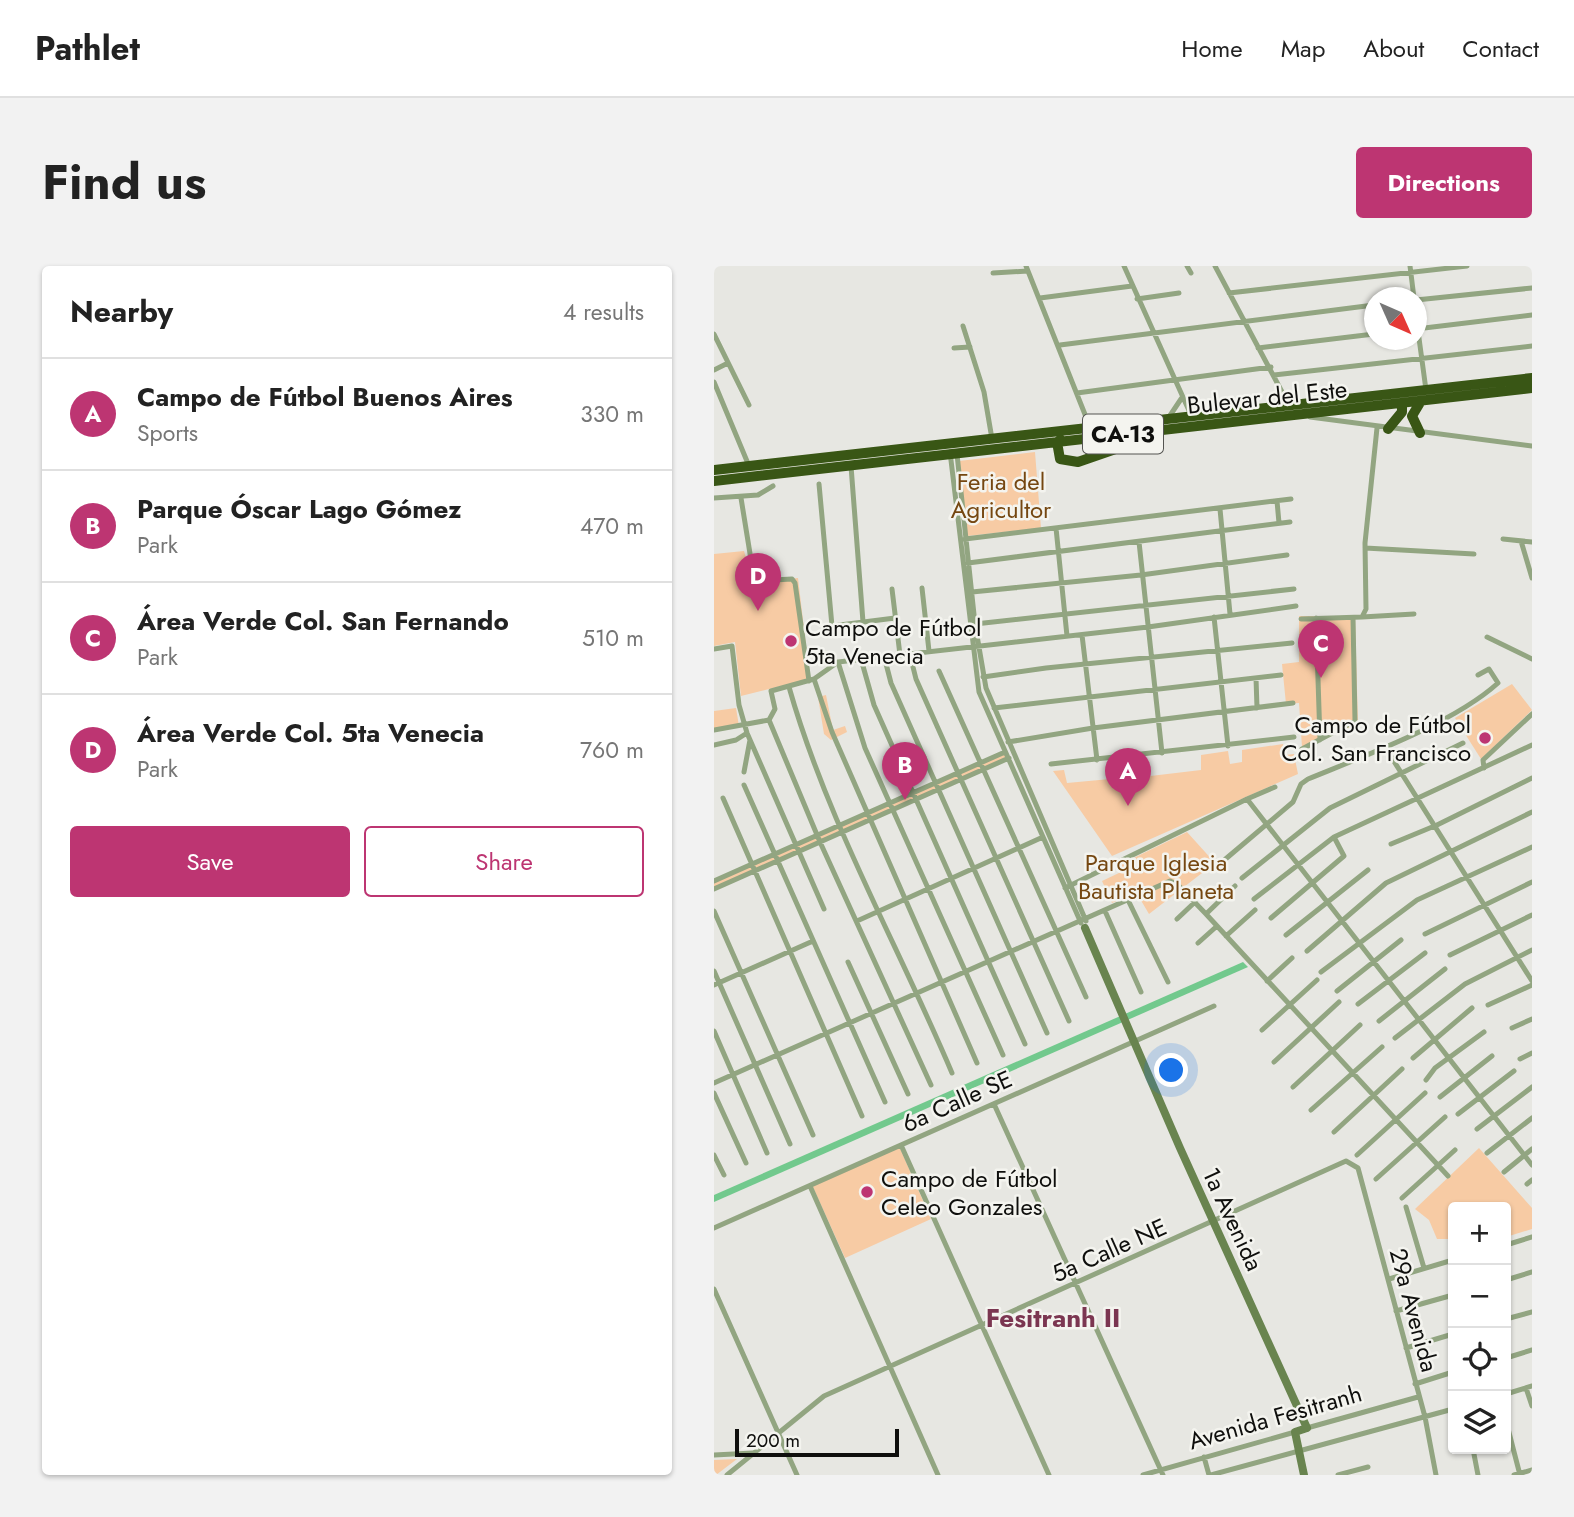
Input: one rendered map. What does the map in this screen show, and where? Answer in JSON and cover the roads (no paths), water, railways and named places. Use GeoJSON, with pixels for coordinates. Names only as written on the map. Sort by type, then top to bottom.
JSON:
{"type":"FeatureCollection","features":[{"type":"Feature","properties":{"kind":"highway","name":"Bulevar del Este"},"geometry":{"type":"LineString","coordinates":[[715,471],[749,466],[1057,442],[1300,415],[1532,378]]}},
{"type":"Feature","properties":{"kind":"highway","name":"Bulevar del Este"},"geometry":{"type":"LineString","coordinates":[[1423,395],[1532,388]]}},
{"type":"Feature","properties":{"kind":"highway"},"geometry":{"type":"LineString","coordinates":[[1412,416],[1423,395]]}},
{"type":"Feature","properties":{"kind":"highway","name":"Bulevar del Este"},"geometry":{"type":"LineString","coordinates":[[715,471],[729,480],[851,466],[953,449],[992,439],[1127,422],[1289,405],[1400,398]]}},
{"type":"Feature","properties":{"kind":"highway"},"geometry":{"type":"LineString","coordinates":[[1400,398],[1420,433]]}},
{"type":"Feature","properties":{"kind":"highway"},"geometry":{"type":"LineString","coordinates":[[1383,429],[1402,412],[1400,398]]}},
{"type":"Feature","properties":{"kind":"highway"},"geometry":{"type":"LineString","coordinates":[[1127,422],[1114,429],[1071,435],[1057,442],[1060,459],[1078,462],[1175,429]]}},
{"type":"Feature","properties":{"kind":"street"},"geometry":{"type":"LineString","coordinates":[[1124,266],[1181,399],[1191,415]]}},
{"type":"Feature","properties":{"kind":"street"},"geometry":{"type":"LineString","coordinates":[[1187,266],[1191,273]]}},
{"type":"Feature","properties":{"kind":"street"},"geometry":{"type":"LineString","coordinates":[[1215,266],[1289,405]]}},
{"type":"Feature","properties":{"kind":"street"},"geometry":{"type":"LineString","coordinates":[[1229,293],[1410,269],[1467,266]]}},
{"type":"Feature","properties":{"kind":"street"},"geometry":{"type":"LineString","coordinates":[[993,273],[1027,268],[1060,345],[1090,427]]}},
{"type":"Feature","properties":{"kind":"street"},"geometry":{"type":"LineString","coordinates":[[1410,269],[1413,287]]}},
{"type":"Feature","properties":{"kind":"street"},"geometry":{"type":"LineString","coordinates":[[1040,298],[1132,286]]}},
{"type":"Feature","properties":{"kind":"street"},"geometry":{"type":"LineString","coordinates":[[1427,298],[1532,288]]}},
{"type":"Feature","properties":{"kind":"street"},"geometry":{"type":"LineString","coordinates":[[1137,299],[1179,293]]}},
{"type":"Feature","properties":{"kind":"street"},"geometry":{"type":"LineString","coordinates":[[1060,345],[1244,319],[1364,306]]}},
{"type":"Feature","properties":{"kind":"street"},"geometry":{"type":"LineString","coordinates":[[1427,327],[1532,316]]}},
{"type":"Feature","properties":{"kind":"street"},"geometry":{"type":"LineString","coordinates":[[963,326],[984,392],[992,439]]}},
{"type":"Feature","properties":{"kind":"street"},"geometry":{"type":"LineString","coordinates":[[714,334],[749,405]]}},
{"type":"Feature","properties":{"kind":"street"},"geometry":{"type":"LineString","coordinates":[[1258,348],[1364,335]]}},
{"type":"Feature","properties":{"kind":"street"},"geometry":{"type":"LineString","coordinates":[[1274,375],[1532,346]]}},
{"type":"Feature","properties":{"kind":"street"},"geometry":{"type":"LineString","coordinates":[[954,348],[970,347]]}},
{"type":"Feature","properties":{"kind":"street"},"geometry":{"type":"LineString","coordinates":[[1421,350],[1423,395]]}},
{"type":"Feature","properties":{"kind":"street"},"geometry":{"type":"LineString","coordinates":[[714,370],[727,363]]}},
{"type":"Feature","properties":{"kind":"street"},"geometry":{"type":"LineString","coordinates":[[1077,393],[1271,367]]}},
{"type":"Feature","properties":{"kind":"street"},"geometry":{"type":"LineString","coordinates":[[714,383],[749,466]]}},
{"type":"Feature","properties":{"kind":"street"},"geometry":{"type":"LineString","coordinates":[[1168,418],[1181,399]]}},
{"type":"Feature","properties":{"kind":"street"},"geometry":{"type":"LineString","coordinates":[[1300,415],[1383,429],[1531,447]]}},
{"type":"Feature","properties":{"kind":"street"},"geometry":{"type":"LineString","coordinates":[[1363,617],[1367,601],[1365,548],[1383,429]]}},
{"type":"Feature","properties":{"kind":"street"},"geometry":{"type":"LineString","coordinates":[[953,449],[979,692],[1072,885],[1084,923]]}},
{"type":"Feature","properties":{"kind":"street"},"geometry":{"type":"LineString","coordinates":[[851,466],[863,622]]}},
{"type":"Feature","properties":{"kind":"street"},"geometry":{"type":"LineString","coordinates":[[729,480],[731,495]]}},
{"type":"Feature","properties":{"kind":"street"},"geometry":{"type":"LineString","coordinates":[[819,484],[832,626],[895,618]]}},
{"type":"Feature","properties":{"kind":"street"},"geometry":{"type":"LineString","coordinates":[[714,498],[758,495],[774,486]]}},
{"type":"Feature","properties":{"kind":"street"},"geometry":{"type":"LineString","coordinates":[[741,498],[753,572],[774,580],[792,579],[795,583],[812,680],[832,732],[977,1063]]}},
{"type":"Feature","properties":{"kind":"street"},"geometry":{"type":"LineString","coordinates":[[964,539],[1292,499]]}},
{"type":"Feature","properties":{"kind":"street"},"geometry":{"type":"LineString","coordinates":[[1277,501],[1279,523]]}},
{"type":"Feature","properties":{"kind":"street"},"geometry":{"type":"LineString","coordinates":[[1220,509],[1230,614]]}},
{"type":"Feature","properties":{"kind":"street"},"geometry":{"type":"LineString","coordinates":[[968,563],[1290,522]]}},
{"type":"Feature","properties":{"kind":"street"},"geometry":{"type":"LineString","coordinates":[[1056,528],[1067,636]]}},
{"type":"Feature","properties":{"kind":"street"},"geometry":{"type":"LineString","coordinates":[[964,539],[972,592],[975,647],[983,677],[1043,837],[1084,923]]}},
{"type":"Feature","properties":{"kind":"street"},"geometry":{"type":"LineString","coordinates":[[1503,539],[1532,542]]}},
{"type":"Feature","properties":{"kind":"street"},"geometry":{"type":"LineString","coordinates":[[1521,541],[1532,578]]}},
{"type":"Feature","properties":{"kind":"street"},"geometry":{"type":"LineString","coordinates":[[1139,542],[1162,753]]}},
{"type":"Feature","properties":{"kind":"street"},"geometry":{"type":"LineString","coordinates":[[1365,548],[1474,554]]}},
{"type":"Feature","properties":{"kind":"street"},"geometry":{"type":"LineString","coordinates":[[972,592],[1141,575],[1226,561],[1287,555]]}},
{"type":"Feature","properties":{"kind":"street"},"geometry":{"type":"LineString","coordinates":[[922,587],[929,651]]}},
{"type":"Feature","properties":{"kind":"street"},"geometry":{"type":"LineString","coordinates":[[891,589],[900,655]]}},
{"type":"Feature","properties":{"kind":"street"},"geometry":{"type":"LineString","coordinates":[[975,624],[1294,589]]}},
{"type":"Feature","properties":{"kind":"street"},"geometry":{"type":"LineString","coordinates":[[769,720],[775,709],[771,691],[812,680],[838,662],[1148,627],[1296,606]]}},
{"type":"Feature","properties":{"kind":"street"},"geometry":{"type":"LineString","coordinates":[[1301,619],[1414,614]]}},
{"type":"Feature","properties":{"kind":"street"},"geometry":{"type":"LineString","coordinates":[[1214,617],[1228,746]]}},
{"type":"Feature","properties":{"kind":"street"},"geometry":{"type":"LineString","coordinates":[[1316,618],[1320,740]]}},
{"type":"Feature","properties":{"kind":"street"},"geometry":{"type":"LineString","coordinates":[[1302,749],[1355,721],[1353,618]]}},
{"type":"Feature","properties":{"kind":"street"},"geometry":{"type":"LineString","coordinates":[[1082,635],[1097,760]]}},
{"type":"Feature","properties":{"kind":"street"},"geometry":{"type":"LineString","coordinates":[[1487,637],[1532,659]]}},
{"type":"Feature","properties":{"kind":"street"},"geometry":{"type":"LineString","coordinates":[[983,677],[1292,643]]}},
{"type":"Feature","properties":{"kind":"street"},"geometry":{"type":"LineString","coordinates":[[714,649],[732,646],[744,725],[824,909]]}},
{"type":"Feature","properties":{"kind":"street"},"geometry":{"type":"LineString","coordinates":[[910,654],[916,679],[1069,1021]]}},
{"type":"Feature","properties":{"kind":"street"},"geometry":{"type":"LineString","coordinates":[[884,656],[891,683],[1047,1033]]}},
{"type":"Feature","properties":{"kind":"street"},"geometry":{"type":"LineString","coordinates":[[861,659],[874,705],[1025,1044]]}},
{"type":"Feature","properties":{"kind":"street"},"geometry":{"type":"LineString","coordinates":[[838,662],[853,716],[1003,1055]]}},
{"type":"Feature","properties":{"kind":"street"},"geometry":{"type":"LineString","coordinates":[[1222,862],[1293,802],[1301,784],[1308,779],[1385,747],[1445,717],[1498,683],[1489,669],[1478,675]]}},
{"type":"Feature","properties":{"kind":"street"},"geometry":{"type":"LineString","coordinates":[[939,671],[1086,998]]}},
{"type":"Feature","properties":{"kind":"street"},"geometry":{"type":"LineString","coordinates":[[994,708],[1281,675]]}},
{"type":"Feature","properties":{"kind":"street"},"geometry":{"type":"LineString","coordinates":[[1256,678],[1257,708]]}},
{"type":"Feature","properties":{"kind":"street"},"geometry":{"type":"LineString","coordinates":[[789,687],[803,736],[840,825],[918,992],[952,1073]]}},
{"type":"Feature","properties":{"kind":"street"},"geometry":{"type":"LineString","coordinates":[[1009,742],[1158,719],[1293,703]]}},
{"type":"Feature","properties":{"kind":"street"},"geometry":{"type":"LineString","coordinates":[[1484,768],[1483,760],[1532,714]]}},
{"type":"Feature","properties":{"kind":"street"},"geometry":{"type":"LineString","coordinates":[[714,730],[769,720]]}},
{"type":"Feature","properties":{"kind":"street"},"geometry":{"type":"LineString","coordinates":[[769,720],[819,838],[931,1085]]}},
{"type":"Feature","properties":{"kind":"street"},"geometry":{"type":"LineString","coordinates":[[714,745],[736,740],[747,733]]}},
{"type":"Feature","properties":{"kind":"street"},"geometry":{"type":"LineString","coordinates":[[1051,764],[1294,737]]}},
{"type":"Feature","properties":{"kind":"street"},"geometry":{"type":"LineString","coordinates":[[744,772],[750,740]]}},
{"type":"Feature","properties":{"kind":"street"},"geometry":{"type":"LineString","coordinates":[[1242,878],[1330,808],[1464,743]]}},
{"type":"Feature","properties":{"kind":"street"},"geometry":{"type":"LineString","coordinates":[[1254,899],[1334,836],[1532,745]]}},
{"type":"Feature","properties":{"kind":"street"},"geometry":{"type":"LineString","coordinates":[[1385,747],[1437,825],[1532,983],[1488,1005]]}},
{"type":"Feature","properties":{"kind":"street"},"geometry":{"type":"LineString","coordinates":[[714,889],[840,825],[893,809],[980,762],[1010,754]]}},
{"type":"Feature","properties":{"kind":"street"},"geometry":{"type":"LineString","coordinates":[[936,786],[960,779],[1010,754]]}},
{"type":"Feature","properties":{"kind":"street"},"geometry":{"type":"LineString","coordinates":[[1391,844],[1437,825],[1532,778]]}},
{"type":"Feature","properties":{"kind":"street"},"geometry":{"type":"LineString","coordinates":[[744,785],[885,1102]]}},
{"type":"Feature","properties":{"kind":"street"},"geometry":{"type":"LineString","coordinates":[[1065,887],[1275,787]]}},
{"type":"Feature","properties":{"kind":"street"},"geometry":{"type":"LineString","coordinates":[[819,838],[844,831],[890,802],[914,796]]}},
{"type":"Feature","properties":{"kind":"street"},"geometry":{"type":"LineString","coordinates":[[723,798],[862,1116]]}},
{"type":"Feature","properties":{"kind":"street"},"geometry":{"type":"LineString","coordinates":[[1247,799],[1532,1165]]}},
{"type":"Feature","properties":{"kind":"street"},"geometry":{"type":"LineString","coordinates":[[1307,951],[1386,883],[1532,813]]}},
{"type":"Feature","properties":{"kind":"street"},"geometry":{"type":"LineString","coordinates":[[1271,918],[1344,856],[1334,836]]}},
{"type":"Feature","properties":{"kind":"street"},"geometry":{"type":"LineString","coordinates":[[857,922],[1043,837]]}},
{"type":"Feature","properties":{"kind":"street"},"geometry":{"type":"LineString","coordinates":[[1321,972],[1417,900],[1532,847]]}},
{"type":"Feature","properties":{"kind":"street"},"geometry":{"type":"LineString","coordinates":[[714,881],[751,864],[775,858]]}},
{"type":"Feature","properties":{"kind":"street"},"geometry":{"type":"LineString","coordinates":[[1286,935],[1368,870]]}},
{"type":"Feature","properties":{"kind":"street"},"geometry":{"type":"LineString","coordinates":[[714,1083],[828,1034],[893,1002],[943,984],[1084,923],[1170,881],[1195,902],[1448,1176]]}},
{"type":"Feature","properties":{"kind":"street"},"geometry":{"type":"LineString","coordinates":[[1425,934],[1532,882]]}},
{"type":"Feature","properties":{"kind":"street"},"geometry":{"type":"LineString","coordinates":[[1206,914],[1235,886]]}},
{"type":"Feature","properties":{"kind":"street"},"geometry":{"type":"LineString","coordinates":[[1128,900],[1168,982]]}},
{"type":"Feature","properties":{"kind":"street"},"geometry":{"type":"LineString","coordinates":[[1177,919],[1195,902]]}},
{"type":"Feature","properties":{"kind":"street"},"geometry":{"type":"LineString","coordinates":[[1226,936],[1255,910]]}},
{"type":"Feature","properties":{"kind":"street"},"geometry":{"type":"LineString","coordinates":[[714,911],[813,1135]]}},
{"type":"Feature","properties":{"kind":"street"},"geometry":{"type":"LineString","coordinates":[[1105,911],[1141,992]]}},
{"type":"Feature","properties":{"kind":"street"},"geometry":{"type":"LineString","coordinates":[[1450,955],[1532,915]]}},
{"type":"Feature","properties":{"kind":"street","name":"1a Avenida"},"geometry":{"type":"LineString","coordinates":[[1084,923],[1134,1042],[1307,1428]]}},
{"type":"Feature","properties":{"kind":"street"},"geometry":{"type":"LineString","coordinates":[[1198,943],[1217,926]]}},
{"type":"Feature","properties":{"kind":"street"},"geometry":{"type":"LineString","coordinates":[[1337,991],[1401,940]]}},
{"type":"Feature","properties":{"kind":"street"},"geometry":{"type":"LineString","coordinates":[[717,984],[813,941]]}},
{"type":"Feature","properties":{"kind":"street"},"geometry":{"type":"LineString","coordinates":[[1395,1038],[1465,984],[1532,950]]}},
{"type":"Feature","properties":{"kind":"street"},"geometry":{"type":"LineString","coordinates":[[1358,1004],[1425,953]]}},
{"type":"Feature","properties":{"kind":"street"},"geometry":{"type":"LineString","coordinates":[[1267,981],[1292,958]]}},
{"type":"Feature","properties":{"kind":"street"},"geometry":{"type":"LineString","coordinates":[[848,962],[908,1094]]}},
{"type":"Feature","properties":{"kind":"street"},"geometry":{"type":"LineString","coordinates":[[1378,1021],[1444,969]]}},
{"type":"Feature","properties":{"kind":"street"},"geometry":{"type":"LineString","coordinates":[[714,971],[717,984],[790,1144]]}},
{"type":"Feature","properties":{"kind":"street"},"geometry":{"type":"LineString","coordinates":[[1262,1030],[1317,980]]}},
{"type":"Feature","properties":{"kind":"street"},"geometry":{"type":"LineString","coordinates":[[1274,1062],[1339,1002]]}},
{"type":"Feature","properties":{"kind":"street","name":"6a Calle SE"},"geometry":{"type":"LineString","coordinates":[[714,1228],[1214,1006]]}},
{"type":"Feature","properties":{"kind":"street"},"geometry":{"type":"LineString","coordinates":[[1413,1058],[1472,1008]]}},
{"type":"Feature","properties":{"kind":"street"},"geometry":{"type":"LineString","coordinates":[[1512,1028],[1532,1019]]}},
{"type":"Feature","properties":{"kind":"street"},"geometry":{"type":"LineString","coordinates":[[1293,1087],[1360,1026]]}},
{"type":"Feature","properties":{"kind":"street"},"geometry":{"type":"LineString","coordinates":[[714,1031],[767,1153]]}},
{"type":"Feature","properties":{"kind":"street"},"geometry":{"type":"LineString","coordinates":[[1426,1080],[1484,1032]]}},
{"type":"Feature","properties":{"kind":"street"},"geometry":{"type":"LineString","coordinates":[[1311,1110],[1382,1047]]}},
{"type":"Feature","properties":{"kind":"street"},"geometry":{"type":"LineString","coordinates":[[1520,1059],[1532,1053]]}},
{"type":"Feature","properties":{"kind":"street"},"geometry":{"type":"LineString","coordinates":[[1440,1097],[1492,1056]]}},
{"type":"Feature","properties":{"kind":"street"},"geometry":{"type":"LineString","coordinates":[[1334,1132],[1402,1069]]}},
{"type":"Feature","properties":{"kind":"street"},"geometry":{"type":"LineString","coordinates":[[1458,1114],[1514,1071]]}},
{"type":"Feature","properties":{"kind":"street"},"geometry":{"type":"LineString","coordinates":[[1477,1129],[1532,1087]]}},
{"type":"Feature","properties":{"kind":"street"},"geometry":{"type":"LineString","coordinates":[[714,1093],[746,1164]]}},
{"type":"Feature","properties":{"kind":"street"},"geometry":{"type":"LineString","coordinates":[[1357,1155],[1425,1093]]}},
{"type":"Feature","properties":{"kind":"street"},"geometry":{"type":"LineString","coordinates":[[994,1104],[1162,1472]]}},
{"type":"Feature","properties":{"kind":"street"},"geometry":{"type":"LineString","coordinates":[[1376,1179],[1445,1117]]}},
{"type":"Feature","properties":{"kind":"street"},"geometry":{"type":"LineString","coordinates":[[1487,1153],[1532,1118]]}},
{"type":"Feature","properties":{"kind":"street"},"geometry":{"type":"LineString","coordinates":[[901,1145],[1049,1475]]}},
{"type":"Feature","properties":{"kind":"street"},"geometry":{"type":"LineString","coordinates":[[1504,1172],[1532,1149]]}},
{"type":"Feature","properties":{"kind":"street"},"geometry":{"type":"LineString","coordinates":[[1402,1198],[1455,1150]]}},
{"type":"Feature","properties":{"kind":"street"},"geometry":{"type":"LineString","coordinates":[[714,1155],[724,1175]]}},
{"type":"Feature","properties":{"kind":"street","name":"5a Calle NE"},"geometry":{"type":"LineString","coordinates":[[727,1475],[824,1396],[1214,1223],[1346,1161]]}},
{"type":"Feature","properties":{"kind":"street","name":"29a Avenida"},"geometry":{"type":"LineString","coordinates":[[1346,1161],[1358,1168],[1425,1417],[1436,1475]]}},
{"type":"Feature","properties":{"kind":"street"},"geometry":{"type":"LineString","coordinates":[[810,1186],[938,1475]]}},
{"type":"Feature","properties":{"kind":"street"},"geometry":{"type":"LineString","coordinates":[[1406,1207],[1424,1268]]}},
{"type":"Feature","properties":{"kind":"street"},"geometry":{"type":"LineString","coordinates":[[1511,1243],[1532,1237]]}},
{"type":"Feature","properties":{"kind":"street"},"geometry":{"type":"LineString","coordinates":[[1388,1279],[1448,1261]]}},
{"type":"Feature","properties":{"kind":"street"},"geometry":{"type":"LineString","coordinates":[[1511,1278],[1532,1272]]}},
{"type":"Feature","properties":{"kind":"street"},"geometry":{"type":"LineString","coordinates":[[714,1289],[797,1475]]}},
{"type":"Feature","properties":{"kind":"street"},"geometry":{"type":"LineString","coordinates":[[1396,1311],[1448,1296]]}},
{"type":"Feature","properties":{"kind":"street"},"geometry":{"type":"LineString","coordinates":[[1511,1318],[1532,1312]]}},
{"type":"Feature","properties":{"kind":"street"},"geometry":{"type":"LineString","coordinates":[[1406,1348],[1448,1335]]}},
{"type":"Feature","properties":{"kind":"street"},"geometry":{"type":"LineString","coordinates":[[1511,1356],[1532,1350]]}},
{"type":"Feature","properties":{"kind":"street"},"geometry":{"type":"LineString","coordinates":[[1415,1384],[1448,1374]]}},
{"type":"Feature","properties":{"kind":"street"},"geometry":{"type":"LineString","coordinates":[[1511,1392],[1529,1387],[1532,1406]]}},
{"type":"Feature","properties":{"kind":"street","name":"Avenida Fesitranh"},"geometry":{"type":"LineString","coordinates":[[1143,1475],[1162,1472],[1204,1457],[1418,1397]]}},
{"type":"Feature","properties":{"kind":"street"},"geometry":{"type":"LineString","coordinates":[[1204,1457],[1210,1475],[1448,1410]]}},
{"type":"Feature","properties":{"kind":"street"},"geometry":{"type":"LineString","coordinates":[[1295,1432],[1304,1475]]}},
{"type":"Feature","properties":{"kind":"street"},"geometry":{"type":"LineString","coordinates":[[1511,1444],[1518,1475],[1532,1470]]}},
{"type":"Feature","properties":{"kind":"street"},"geometry":{"type":"LineString","coordinates":[[714,1455],[754,1453]]}},
{"type":"Feature","properties":{"kind":"street"},"geometry":{"type":"LineString","coordinates":[[1474,1454],[1478,1475]]}},
{"type":"Feature","properties":{"kind":"street"},"geometry":{"type":"LineString","coordinates":[[1338,1475],[1368,1467]]}},
{"type":"Feature","properties":{"kind":"place","name":"Área Verde Col. 5ta Venecia"},"geometry":{"type":"Point","coordinates":[758,611]}},
{"type":"Feature","properties":{"kind":"place","name":"Campo de Fútbol 5ta Venecia"},"geometry":{"type":"Point","coordinates":[791,641]}},
{"type":"Feature","properties":{"kind":"place","name":"Área Verde Col. San Fernando"},"geometry":{"type":"Point","coordinates":[1321,678]}},
{"type":"Feature","properties":{"kind":"place","name":"Campo de Fútbol Col. San Francisco"},"geometry":{"type":"Point","coordinates":[1485,738]}},
{"type":"Feature","properties":{"kind":"place","name":"Parque Óscar Lago Gómez"},"geometry":{"type":"Point","coordinates":[905,800]}},
{"type":"Feature","properties":{"kind":"place","name":"Campo de Fútbol Buenos Aires"},"geometry":{"type":"Point","coordinates":[1128,806]}},
{"type":"Feature","properties":{"kind":"place","name":"Campo de Fútbol Celeo Gonzales"},"geometry":{"type":"Point","coordinates":[867,1192]}},
{"type":"Feature","properties":{"kind":"district","name":"Fesitranh II"},"geometry":{"type":"Point","coordinates":[1053,1318]}},
{"type":"Feature","properties":{"kind":"park label","name":"Feria del Agricultor"},"geometry":{"type":"Point","coordinates":[1001,495]}},
{"type":"Feature","properties":{"kind":"park label","name":"Parque Iglesia Bautista Planeta"},"geometry":{"type":"Point","coordinates":[1156,876]}}]}
